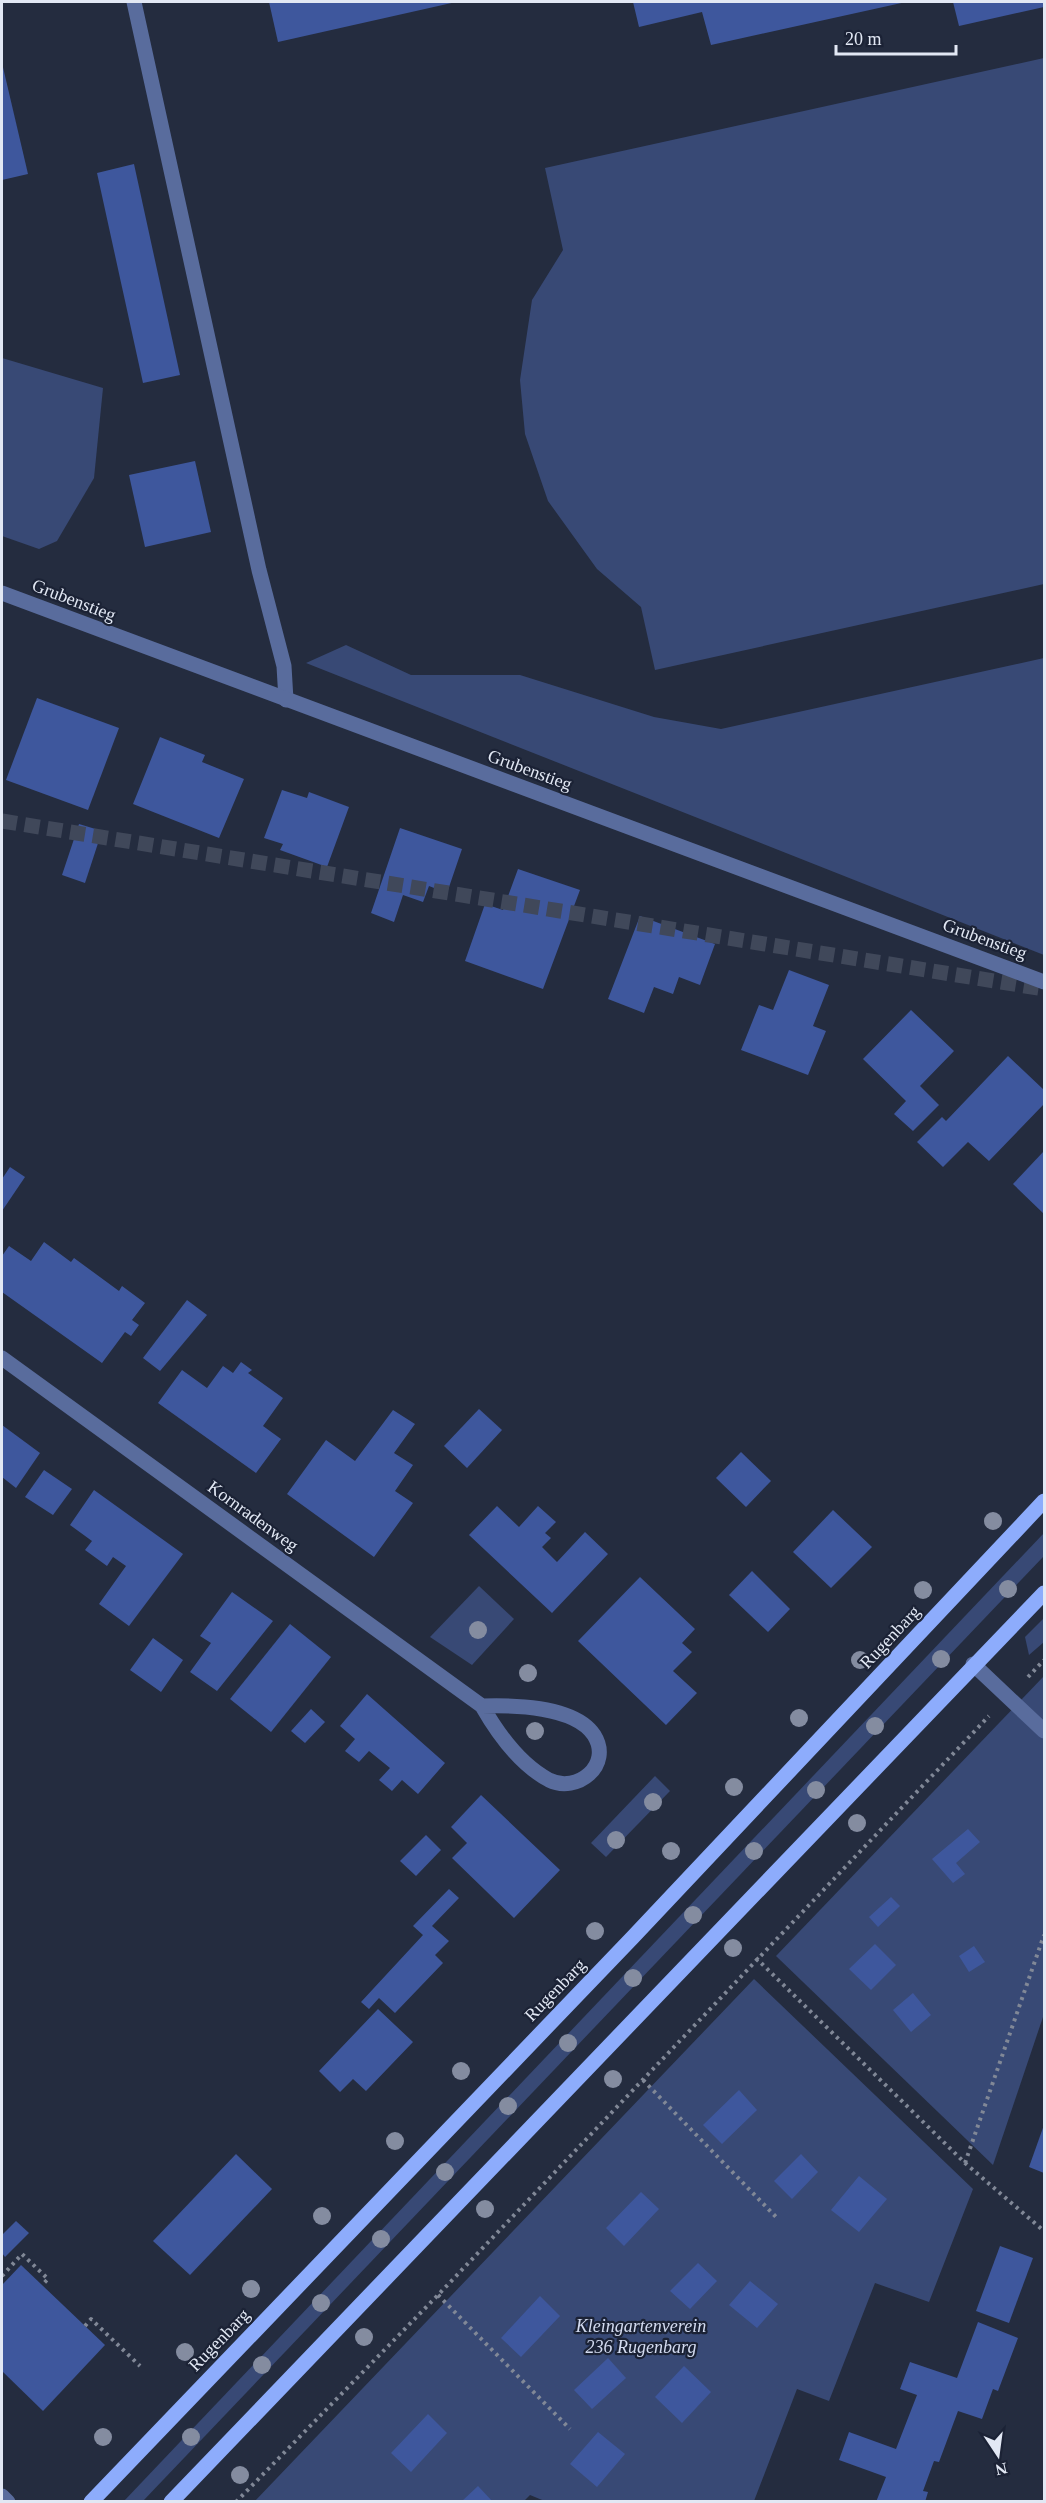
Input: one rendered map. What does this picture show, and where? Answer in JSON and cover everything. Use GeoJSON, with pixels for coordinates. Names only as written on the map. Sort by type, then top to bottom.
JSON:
{"type":"FeatureCollection","features":[{"type":"Feature","properties":{"kind":"main road","name":"Rugenbarg"},"geometry":{"type":"LineString","coordinates":[[91,2502],[633,1937],[1044,1501]]}},
{"type":"Feature","properties":{"kind":"main road"},"geometry":{"type":"LineString","coordinates":[[171,2502],[973,1664],[1044,1593]]}},
{"type":"Feature","properties":{"kind":"street"},"geometry":{"type":"LineString","coordinates":[[134,2],[259,570],[284,666],[286,700]]}},
{"type":"Feature","properties":{"kind":"street","name":"Grubenstieg"},"geometry":{"type":"LineString","coordinates":[[2,593],[1044,982]]}},
{"type":"Feature","properties":{"kind":"street","name":"Kornradenweg"},"geometry":{"type":"LineString","coordinates":[[2,1358],[482,1706],[506,1744],[550,1780],[563,1784],[578,1782],[592,1774],[598,1761],[599,1747],[594,1735],[584,1725],[553,1712],[513,1705],[482,1706]]}},
{"type":"Feature","properties":{"kind":"street"},"geometry":{"type":"LineString","coordinates":[[973,1664],[1044,1731]]}},
{"type":"Feature","properties":{"kind":"street"},"geometry":{"type":"LineString","coordinates":[[2,2496],[8,2502]]}},
{"type":"Feature","properties":{"kind":"path"},"geometry":{"type":"LineString","coordinates":[[236,2502],[438,2295],[756,1958],[1044,1660]]}},
{"type":"Feature","properties":{"kind":"path"},"geometry":{"type":"LineString","coordinates":[[965,2163],[1044,1935]]}},
{"type":"Feature","properties":{"kind":"path"},"geometry":{"type":"LineString","coordinates":[[756,1958],[965,2163],[1044,2231]]}},
{"type":"Feature","properties":{"kind":"path"},"geometry":{"type":"LineString","coordinates":[[643,2080],[778,2219]]}},
{"type":"Feature","properties":{"kind":"path"},"geometry":{"type":"LineString","coordinates":[[2,2276],[22,2254],[48,2279],[42,2285]]}},
{"type":"Feature","properties":{"kind":"path"},"geometry":{"type":"LineString","coordinates":[[438,2295],[570,2429]]}},
{"type":"Feature","properties":{"kind":"path"},"geometry":{"type":"LineString","coordinates":[[85,2326],[91,2319],[140,2366]]}},
{"type":"Feature","properties":{"kind":"green space"},"geometry":{"type":"Polygon","coordinates":[[[1044,58],[1044,584],[655,670],[641,607],[597,569],[548,501],[525,434],[520,380],[532,300],[563,250],[545,168],[1044,58]]]}},
{"type":"Feature","properties":{"kind":"green space"},"geometry":{"type":"Polygon","coordinates":[[[2,358],[103,388],[94,478],[57,541],[39,549],[2,536],[2,358]]]}},
{"type":"Feature","properties":{"kind":"green space"},"geometry":{"type":"Polygon","coordinates":[[[346,645],[411,675],[520,675],[654,717],[721,729],[1044,658],[1044,955],[306,663],[346,645]]]}},
{"type":"Feature","properties":{"kind":"green space"},"geometry":{"type":"Polygon","coordinates":[[[1044,1533],[1044,1556],[143,2501],[124,2501],[1044,1533]]]}},
{"type":"Feature","properties":{"kind":"green space"},"geometry":{"type":"Polygon","coordinates":[[[479,1586],[514,1619],[472,1665],[430,1637],[479,1586]]]}},
{"type":"Feature","properties":{"kind":"green space"},"geometry":{"type":"Polygon","coordinates":[[[1044,1618],[1044,1642],[1029,1655],[1025,1637],[1044,1618]]]}},
{"type":"Feature","properties":{"kind":"green space"},"geometry":{"type":"Polygon","coordinates":[[[1044,1676],[1044,2014],[993,2165],[776,1956],[1044,1676]]]}},
{"type":"Feature","properties":{"kind":"green space"},"geometry":{"type":"Polygon","coordinates":[[[655,1776],[670,1791],[606,1857],[591,1843],[655,1776]]]}},
{"type":"Feature","properties":{"kind":"green space","name":"Kleingartenverein 236 Rugenbarg"},"geometry":{"type":"Polygon","coordinates":[[[754,1979],[973,2189],[929,2302],[875,2283],[829,2401],[797,2389],[754,2501],[547,2502],[530,2495],[523,2502],[254,2502],[754,1979]]]}},
{"type":"Feature","properties":{"kind":"building"},"geometry":{"type":"Polygon","coordinates":[[[269,2],[456,2],[278,42],[269,2]]]}},
{"type":"Feature","properties":{"kind":"building"},"geometry":{"type":"Polygon","coordinates":[[[633,2],[906,2],[711,45],[702,12],[639,27],[633,2]]]}},
{"type":"Feature","properties":{"kind":"building"},"geometry":{"type":"Polygon","coordinates":[[[953,2],[1044,2],[1044,7],[959,26],[953,2]]]}},
{"type":"Feature","properties":{"kind":"building"},"geometry":{"type":"Polygon","coordinates":[[[2,63],[28,174],[2,180],[2,63]]]}},
{"type":"Feature","properties":{"kind":"building"},"geometry":{"type":"Polygon","coordinates":[[[134,164],[180,375],[143,383],[97,173],[134,164]]]}},
{"type":"Feature","properties":{"kind":"building"},"geometry":{"type":"Polygon","coordinates":[[[195,461],[211,532],[145,547],[129,475],[195,461]]]}},
{"type":"Feature","properties":{"kind":"building"},"geometry":{"type":"Polygon","coordinates":[[[37,698],[119,728],[88,810],[6,780],[37,698]]]}},
{"type":"Feature","properties":{"kind":"building"},"geometry":{"type":"Polygon","coordinates":[[[160,737],[205,755],[202,762],[244,779],[219,838],[133,804],[160,737]]]}},
{"type":"Feature","properties":{"kind":"building"},"geometry":{"type":"Polygon","coordinates":[[[282,790],[307,798],[309,792],[349,807],[327,867],[280,850],[283,844],[264,838],[282,790]]]}},
{"type":"Feature","properties":{"kind":"building"},"geometry":{"type":"Polygon","coordinates":[[[79,824],[102,831],[85,883],[62,875],[79,824]]]}},
{"type":"Feature","properties":{"kind":"building"},"geometry":{"type":"Polygon","coordinates":[[[400,828],[462,849],[447,893],[429,886],[423,902],[403,895],[394,922],[371,913],[400,828]]]}},
{"type":"Feature","properties":{"kind":"building"},"geometry":{"type":"Polygon","coordinates":[[[518,869],[580,890],[543,989],[465,961],[485,904],[503,910],[518,869]]]}},
{"type":"Feature","properties":{"kind":"building"},"geometry":{"type":"Polygon","coordinates":[[[640,916],[715,944],[700,985],[679,977],[673,994],[654,987],[644,1013],[608,999],[640,916]]]}},
{"type":"Feature","properties":{"kind":"building"},"geometry":{"type":"Polygon","coordinates":[[[789,970],[829,985],[813,1026],[826,1031],[808,1075],[741,1050],[759,1005],[773,1010],[789,970]]]}},
{"type":"Feature","properties":{"kind":"building"},"geometry":{"type":"Polygon","coordinates":[[[911,1010],[954,1051],[920,1086],[939,1105],[913,1131],[894,1114],[906,1101],[863,1059],[911,1010]]]}},
{"type":"Feature","properties":{"kind":"building"},"geometry":{"type":"Polygon","coordinates":[[[1008,1056],[1044,1090],[1044,1104],[989,1161],[968,1142],[943,1167],[917,1142],[942,1117],[946,1121],[1008,1056]]]}},
{"type":"Feature","properties":{"kind":"building"},"geometry":{"type":"Polygon","coordinates":[[[1044,1151],[1044,1214],[1013,1184],[1044,1151]]]}},
{"type":"Feature","properties":{"kind":"building"},"geometry":{"type":"Polygon","coordinates":[[[10,1167],[25,1177],[2,1211],[2,1179],[10,1167]]]}},
{"type":"Feature","properties":{"kind":"building"},"geometry":{"type":"Polygon","coordinates":[[[44,1242],[71,1262],[74,1258],[119,1291],[122,1286],[145,1303],[132,1320],[139,1325],[131,1336],[125,1332],[102,1363],[2,1292],[2,1256],[9,1246],[31,1261],[44,1242]]]}},
{"type":"Feature","properties":{"kind":"building"},"geometry":{"type":"Polygon","coordinates":[[[187,1300],[207,1315],[160,1371],[143,1358],[187,1300]]]}},
{"type":"Feature","properties":{"kind":"building"},"geometry":{"type":"Polygon","coordinates":[[[241,1362],[252,1370],[248,1373],[283,1398],[263,1426],[281,1439],[256,1473],[158,1403],[182,1370],[207,1388],[223,1366],[233,1373],[241,1362]]]}},
{"type":"Feature","properties":{"kind":"building"},"geometry":{"type":"Polygon","coordinates":[[[479,1409],[502,1430],[467,1468],[444,1446],[479,1409]]]}},
{"type":"Feature","properties":{"kind":"building"},"geometry":{"type":"Polygon","coordinates":[[[393,1410],[415,1424],[394,1453],[413,1465],[395,1491],[413,1503],[374,1557],[287,1494],[326,1440],[355,1461],[393,1410]]]}},
{"type":"Feature","properties":{"kind":"building"},"geometry":{"type":"Polygon","coordinates":[[[2,1425],[40,1453],[16,1488],[2,1477],[2,1425]]]}},
{"type":"Feature","properties":{"kind":"building"},"geometry":{"type":"Polygon","coordinates":[[[741,1452],[771,1481],[746,1507],[716,1478],[741,1452]]]}},
{"type":"Feature","properties":{"kind":"building"},"geometry":{"type":"Polygon","coordinates":[[[44,1470],[72,1489],[53,1515],[25,1497],[44,1470]]]}},
{"type":"Feature","properties":{"kind":"building"},"geometry":{"type":"Polygon","coordinates":[[[94,1490],[183,1554],[129,1626],[99,1604],[126,1566],[113,1557],[107,1566],[85,1550],[92,1541],[70,1525],[94,1490]]]}},
{"type":"Feature","properties":{"kind":"building"},"geometry":{"type":"Polygon","coordinates":[[[497,1506],[519,1527],[538,1506],[556,1522],[545,1533],[551,1538],[542,1547],[557,1562],[585,1532],[608,1554],[552,1613],[469,1535],[497,1506]]]}},
{"type":"Feature","properties":{"kind":"building"},"geometry":{"type":"Polygon","coordinates":[[[833,1510],[872,1547],[831,1588],[793,1552],[833,1510]]]}},
{"type":"Feature","properties":{"kind":"building"},"geometry":{"type":"Polygon","coordinates":[[[752,1571],[790,1609],[768,1632],[729,1595],[752,1571]]]}},
{"type":"Feature","properties":{"kind":"building"},"geometry":{"type":"Polygon","coordinates":[[[640,1577],[695,1629],[682,1643],[692,1652],[673,1671],[697,1693],[666,1725],[578,1641],[640,1577]]]}},
{"type":"Feature","properties":{"kind":"building"},"geometry":{"type":"Polygon","coordinates":[[[232,1592],[273,1621],[217,1691],[190,1672],[211,1643],[200,1636],[232,1592]]]}},
{"type":"Feature","properties":{"kind":"building"},"geometry":{"type":"Polygon","coordinates":[[[290,1624],[331,1657],[271,1732],[230,1699],[290,1624]]]}},
{"type":"Feature","properties":{"kind":"building"},"geometry":{"type":"Polygon","coordinates":[[[153,1638],[183,1660],[161,1692],[130,1670],[153,1638]]]}},
{"type":"Feature","properties":{"kind":"building"},"geometry":{"type":"Polygon","coordinates":[[[367,1694],[445,1763],[418,1794],[402,1780],[392,1791],[379,1780],[390,1768],[369,1751],[359,1762],[345,1751],[355,1739],[340,1726],[367,1694]]]}},
{"type":"Feature","properties":{"kind":"building"},"geometry":{"type":"Polygon","coordinates":[[[311,1709],[325,1722],[305,1743],[291,1731],[311,1709]]]}},
{"type":"Feature","properties":{"kind":"building"},"geometry":{"type":"Polygon","coordinates":[[[481,1795],[560,1870],[514,1918],[452,1858],[467,1843],[451,1827],[481,1795]]]}},
{"type":"Feature","properties":{"kind":"building"},"geometry":{"type":"Polygon","coordinates":[[[968,1829],[980,1842],[956,1863],[965,1874],[953,1883],[932,1859],[968,1829]]]}},
{"type":"Feature","properties":{"kind":"building"},"geometry":{"type":"Polygon","coordinates":[[[426,1835],[441,1850],[416,1876],[400,1861],[426,1835]]]}},
{"type":"Feature","properties":{"kind":"building"},"geometry":{"type":"Polygon","coordinates":[[[449,1889],[459,1898],[432,1926],[449,1941],[435,1955],[443,1963],[395,2013],[379,1998],[369,2009],[361,2002],[423,1935],[413,1926],[449,1889]]]}},
{"type":"Feature","properties":{"kind":"building"},"geometry":{"type":"Polygon","coordinates":[[[891,1897],[900,1906],[878,1927],[869,1917],[891,1897]]]}},
{"type":"Feature","properties":{"kind":"building"},"geometry":{"type":"Polygon","coordinates":[[[875,1944],[896,1965],[871,1990],[849,1969],[875,1944]]]}},
{"type":"Feature","properties":{"kind":"building"},"geometry":{"type":"Polygon","coordinates":[[[974,1946],[985,1962],[969,1972],[959,1956],[974,1946]]]}},
{"type":"Feature","properties":{"kind":"building"},"geometry":{"type":"Polygon","coordinates":[[[913,1993],[931,2015],[911,2032],[893,2010],[913,1993]]]}},
{"type":"Feature","properties":{"kind":"building"},"geometry":{"type":"Polygon","coordinates":[[[378,2009],[413,2042],[366,2091],[353,2079],[340,2092],[319,2071],[378,2009]]]}},
{"type":"Feature","properties":{"kind":"building"},"geometry":{"type":"Polygon","coordinates":[[[739,2090],[757,2110],[722,2144],[703,2125],[739,2090]]]}},
{"type":"Feature","properties":{"kind":"building"},"geometry":{"type":"Polygon","coordinates":[[[1044,2125],[1044,2173],[1029,2167],[1044,2125]]]}},
{"type":"Feature","properties":{"kind":"building"},"geometry":{"type":"Polygon","coordinates":[[[236,2154],[272,2189],[190,2275],[153,2241],[236,2154]]]}},
{"type":"Feature","properties":{"kind":"building"},"geometry":{"type":"Polygon","coordinates":[[[801,2154],[818,2172],[792,2199],[774,2181],[801,2154]]]}},
{"type":"Feature","properties":{"kind":"building"},"geometry":{"type":"Polygon","coordinates":[[[859,2176],[887,2199],[859,2232],[831,2210],[859,2176]]]}},
{"type":"Feature","properties":{"kind":"building"},"geometry":{"type":"Polygon","coordinates":[[[641,2192],[659,2209],[624,2246],[606,2228],[641,2192]]]}},
{"type":"Feature","properties":{"kind":"building"},"geometry":{"type":"Polygon","coordinates":[[[16,2221],[29,2233],[5,2257],[2,2253],[2,2235],[16,2221]]]}},
{"type":"Feature","properties":{"kind":"building"},"geometry":{"type":"Polygon","coordinates":[[[1000,2246],[1033,2258],[1009,2323],[976,2311],[1000,2246]]]}},
{"type":"Feature","properties":{"kind":"building"},"geometry":{"type":"Polygon","coordinates":[[[698,2263],[717,2281],[690,2309],[670,2291],[698,2263]]]}},
{"type":"Feature","properties":{"kind":"building"},"geometry":{"type":"Polygon","coordinates":[[[21,2265],[105,2345],[43,2411],[2,2371],[2,2285],[21,2265]]]}},
{"type":"Feature","properties":{"kind":"building"},"geometry":{"type":"Polygon","coordinates":[[[750,2281],[778,2304],[757,2328],[729,2305],[750,2281]]]}},
{"type":"Feature","properties":{"kind":"building"},"geometry":{"type":"Polygon","coordinates":[[[540,2296],[560,2316],[521,2357],[501,2338],[540,2296]]]}},
{"type":"Feature","properties":{"kind":"building"},"geometry":{"type":"Polygon","coordinates":[[[978,2322],[1018,2338],[998,2391],[993,2389],[982,2419],[958,2411],[939,2462],[934,2461],[923,2491],[928,2492],[925,2502],[876,2502],[886,2477],[839,2460],[849,2432],[896,2449],[917,2395],[900,2389],[910,2362],[957,2378],[978,2322]]]}},
{"type":"Feature","properties":{"kind":"building"},"geometry":{"type":"Polygon","coordinates":[[[608,2358],[626,2378],[592,2409],[574,2390],[608,2358]]]}},
{"type":"Feature","properties":{"kind":"building"},"geometry":{"type":"Polygon","coordinates":[[[684,2366],[711,2392],[682,2423],[655,2397],[684,2366]]]}},
{"type":"Feature","properties":{"kind":"building"},"geometry":{"type":"Polygon","coordinates":[[[428,2414],[447,2433],[411,2472],[391,2453],[428,2414]]]}},
{"type":"Feature","properties":{"kind":"building"},"geometry":{"type":"Polygon","coordinates":[[[598,2432],[625,2454],[597,2487],[570,2464],[598,2432]]]}},
{"type":"Feature","properties":{"kind":"building"},"geometry":{"type":"Polygon","coordinates":[[[478,2486],[493,2502],[461,2502],[478,2486]]]}},
{"type":"Feature","properties":{"kind":"tunnel"},"geometry":{"type":"LineString","coordinates":[[2,821],[1044,989]]}}]}
